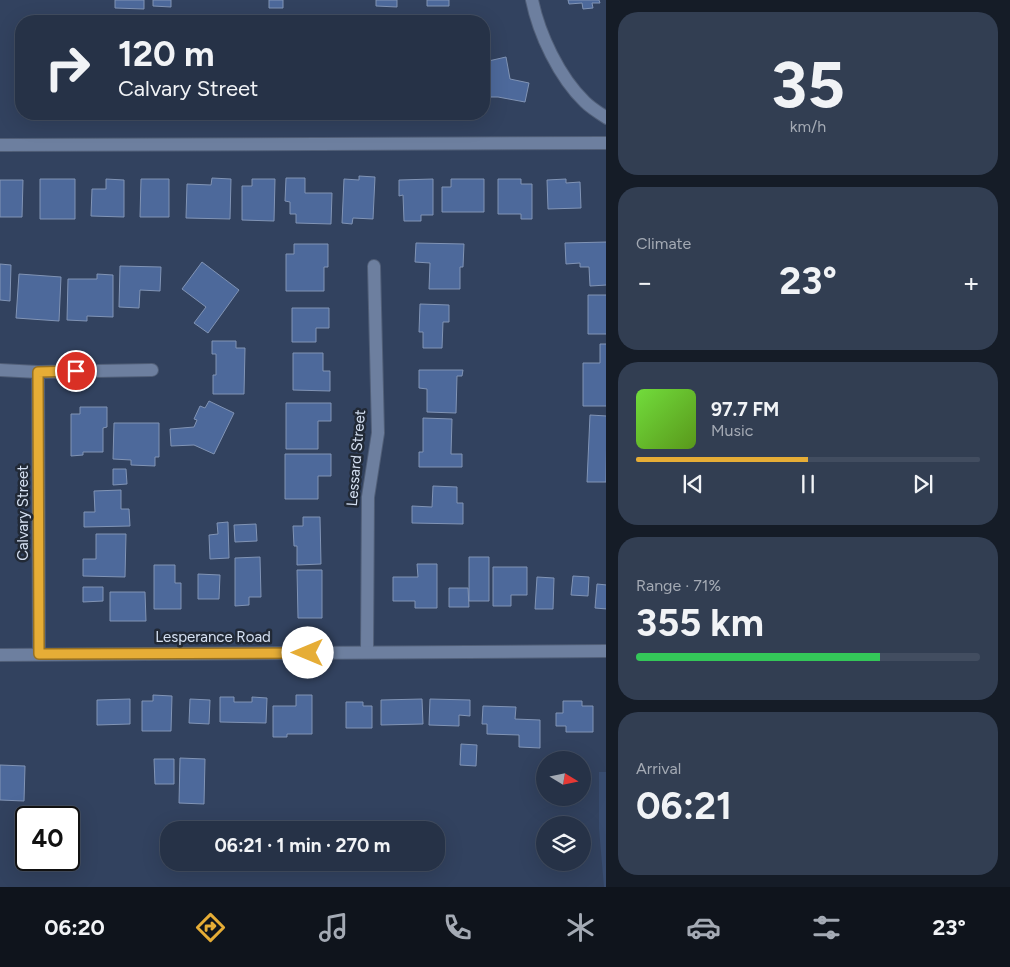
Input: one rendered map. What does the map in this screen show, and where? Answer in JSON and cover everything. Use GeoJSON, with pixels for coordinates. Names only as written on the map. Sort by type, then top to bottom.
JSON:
{"type":"FeatureCollection","features":[{"type":"Feature","properties":{"kind":"street"},"geometry":{"type":"LineString","coordinates":[[532,0],[535,17],[555,62],[584,102],[606,118]]}},
{"type":"Feature","properties":{"kind":"street"},"geometry":{"type":"LineString","coordinates":[[0,145],[606,143]]}},
{"type":"Feature","properties":{"kind":"street","name":"Lessard Street"},"geometry":{"type":"LineString","coordinates":[[367,652],[368,497],[378,433],[374,266]]}},
{"type":"Feature","properties":{"kind":"street"},"geometry":{"type":"LineString","coordinates":[[0,370],[38,372],[152,370]]}},
{"type":"Feature","properties":{"kind":"street","name":"Calvary Street"},"geometry":{"type":"LineString","coordinates":[[38,372],[39,654]]}},
{"type":"Feature","properties":{"kind":"street","name":"Lesperance Road"},"geometry":{"type":"LineString","coordinates":[[0,655],[606,651]]}},
{"type":"Feature","properties":{"kind":"shaded area"},"geometry":{"type":"Polygon","coordinates":[[[599,772],[606,772],[606,887],[604,887],[599,829],[599,772]]]}},
{"type":"Feature","properties":{"kind":"building"},"geometry":{"type":"Polygon","coordinates":[[[115,0],[144,0],[144,9],[115,8],[115,0]]]}},
{"type":"Feature","properties":{"kind":"building"},"geometry":{"type":"Polygon","coordinates":[[[153,0],[171,0],[171,7],[153,6],[153,0]]]}},
{"type":"Feature","properties":{"kind":"building"},"geometry":{"type":"Polygon","coordinates":[[[269,0],[283,0],[283,8],[269,8],[269,0]]]}},
{"type":"Feature","properties":{"kind":"building"},"geometry":{"type":"Polygon","coordinates":[[[376,0],[397,0],[397,7],[376,6],[376,0]]]}},
{"type":"Feature","properties":{"kind":"building"},"geometry":{"type":"Polygon","coordinates":[[[427,0],[449,0],[449,6],[427,6],[427,0]]]}},
{"type":"Feature","properties":{"kind":"building"},"geometry":{"type":"Polygon","coordinates":[[[568,0],[599,0],[600,3],[592,3],[593,8],[583,9],[582,3],[569,4],[568,0]]]}},
{"type":"Feature","properties":{"kind":"building"},"geometry":{"type":"Polygon","coordinates":[[[506,57],[510,79],[529,83],[525,102],[490,97],[490,61],[506,57]]]}},
{"type":"Feature","properties":{"kind":"building"},"geometry":{"type":"Polygon","coordinates":[[[359,176],[375,177],[373,219],[353,218],[352,224],[342,223],[344,179],[359,180],[359,176]]]}},
{"type":"Feature","properties":{"kind":"building"},"geometry":{"type":"Polygon","coordinates":[[[212,178],[231,179],[230,219],[186,218],[187,184],[211,185],[212,178]]]}},
{"type":"Feature","properties":{"kind":"building"},"geometry":{"type":"Polygon","coordinates":[[[286,178],[305,178],[305,193],[332,193],[331,224],[296,223],[296,214],[290,214],[290,202],[285,201],[286,178]]]}},
{"type":"Feature","properties":{"kind":"building"},"geometry":{"type":"Polygon","coordinates":[[[40,179],[75,179],[75,219],[40,219],[40,179]]]}},
{"type":"Feature","properties":{"kind":"building"},"geometry":{"type":"Polygon","coordinates":[[[106,179],[124,180],[124,217],[91,216],[92,189],[106,189],[106,179]]]}},
{"type":"Feature","properties":{"kind":"building"},"geometry":{"type":"Polygon","coordinates":[[[141,179],[169,179],[169,217],[140,217],[141,179]]]}},
{"type":"Feature","properties":{"kind":"building"},"geometry":{"type":"Polygon","coordinates":[[[252,179],[275,179],[274,221],[242,220],[242,186],[252,186],[252,179]]]}},
{"type":"Feature","properties":{"kind":"building"},"geometry":{"type":"Polygon","coordinates":[[[433,179],[433,215],[421,215],[421,221],[404,221],[403,195],[399,196],[399,180],[433,179]]]}},
{"type":"Feature","properties":{"kind":"building"},"geometry":{"type":"Polygon","coordinates":[[[451,179],[484,179],[484,212],[442,212],[442,187],[451,187],[451,179]]]}},
{"type":"Feature","properties":{"kind":"building"},"geometry":{"type":"Polygon","coordinates":[[[498,179],[521,179],[521,184],[532,184],[532,219],[521,219],[521,214],[498,214],[498,179]]]}},
{"type":"Feature","properties":{"kind":"building"},"geometry":{"type":"Polygon","coordinates":[[[566,179],[566,183],[580,182],[581,208],[548,209],[547,180],[566,179]]]}},
{"type":"Feature","properties":{"kind":"building"},"geometry":{"type":"Polygon","coordinates":[[[0,180],[23,180],[22,217],[0,217],[0,180]]]}},
{"type":"Feature","properties":{"kind":"building"},"geometry":{"type":"Polygon","coordinates":[[[606,242],[606,285],[590,286],[589,267],[580,267],[580,263],[566,264],[565,243],[606,242]]]}},
{"type":"Feature","properties":{"kind":"building"},"geometry":{"type":"Polygon","coordinates":[[[416,243],[464,244],[463,267],[460,267],[460,289],[429,289],[430,263],[415,262],[416,243]]]}},
{"type":"Feature","properties":{"kind":"building"},"geometry":{"type":"Polygon","coordinates":[[[294,244],[328,244],[328,267],[324,267],[324,291],[286,291],[286,254],[294,254],[294,244]]]}},
{"type":"Feature","properties":{"kind":"building"},"geometry":{"type":"Polygon","coordinates":[[[202,262],[239,290],[208,333],[194,323],[206,307],[182,289],[202,262]]]}},
{"type":"Feature","properties":{"kind":"building"},"geometry":{"type":"Polygon","coordinates":[[[0,264],[11,265],[10,301],[0,300],[0,264]]]}},
{"type":"Feature","properties":{"kind":"building"},"geometry":{"type":"Polygon","coordinates":[[[120,266],[161,267],[160,291],[140,290],[139,308],[119,307],[120,266]]]}},
{"type":"Feature","properties":{"kind":"building"},"geometry":{"type":"Polygon","coordinates":[[[19,274],[61,277],[59,321],[16,318],[19,274]]]}},
{"type":"Feature","properties":{"kind":"building"},"geometry":{"type":"Polygon","coordinates":[[[97,274],[113,275],[113,317],[87,316],[87,321],[67,320],[68,279],[97,279],[97,274]]]}},
{"type":"Feature","properties":{"kind":"building"},"geometry":{"type":"Polygon","coordinates":[[[588,295],[606,295],[606,334],[588,334],[588,295]]]}},
{"type":"Feature","properties":{"kind":"building"},"geometry":{"type":"Polygon","coordinates":[[[420,304],[449,305],[449,322],[443,322],[442,348],[423,348],[423,332],[419,332],[420,304]]]}},
{"type":"Feature","properties":{"kind":"building"},"geometry":{"type":"Polygon","coordinates":[[[292,308],[329,308],[329,328],[316,328],[316,342],[292,342],[292,308]]]}},
{"type":"Feature","properties":{"kind":"building"},"geometry":{"type":"Polygon","coordinates":[[[212,341],[236,341],[236,348],[245,348],[244,394],[213,394],[213,375],[216,375],[216,354],[212,354],[212,341]]]}},
{"type":"Feature","properties":{"kind":"building"},"geometry":{"type":"Polygon","coordinates":[[[600,344],[606,344],[606,406],[583,406],[583,363],[600,363],[600,344]]]}},
{"type":"Feature","properties":{"kind":"building"},"geometry":{"type":"Polygon","coordinates":[[[293,353],[323,353],[323,371],[330,371],[330,391],[293,390],[293,353]]]}},
{"type":"Feature","properties":{"kind":"building"},"geometry":{"type":"Polygon","coordinates":[[[419,370],[463,370],[462,376],[457,376],[456,413],[427,412],[427,389],[419,388],[419,370]]]}},
{"type":"Feature","properties":{"kind":"building"},"geometry":{"type":"Polygon","coordinates":[[[209,401],[234,413],[214,454],[194,445],[171,446],[170,429],[194,427],[197,420],[194,419],[200,406],[205,408],[209,401]]]}},
{"type":"Feature","properties":{"kind":"building"},"geometry":{"type":"Polygon","coordinates":[[[286,403],[331,403],[331,421],[318,421],[318,449],[286,449],[286,403]]]}},
{"type":"Feature","properties":{"kind":"building"},"geometry":{"type":"Polygon","coordinates":[[[80,407],[107,407],[107,427],[103,428],[103,452],[83,452],[83,455],[71,456],[71,414],[80,414],[80,407]]]}},
{"type":"Feature","properties":{"kind":"building"},"geometry":{"type":"Polygon","coordinates":[[[590,415],[606,416],[606,482],[587,482],[590,415]]]}},
{"type":"Feature","properties":{"kind":"building"},"geometry":{"type":"Polygon","coordinates":[[[423,418],[452,419],[451,454],[462,454],[462,467],[419,467],[419,452],[423,452],[423,418]]]}},
{"type":"Feature","properties":{"kind":"building"},"geometry":{"type":"Polygon","coordinates":[[[114,423],[159,423],[159,457],[155,457],[155,466],[131,465],[131,460],[113,459],[114,423]]]}},
{"type":"Feature","properties":{"kind":"building"},"geometry":{"type":"Polygon","coordinates":[[[285,454],[331,454],[331,476],[318,476],[318,499],[285,499],[285,454]]]}},
{"type":"Feature","properties":{"kind":"building"},"geometry":{"type":"Polygon","coordinates":[[[113,469],[126,469],[127,484],[113,485],[113,469]]]}},
{"type":"Feature","properties":{"kind":"building"},"geometry":{"type":"Polygon","coordinates":[[[433,486],[457,487],[457,503],[463,503],[463,524],[412,523],[412,506],[432,507],[433,486]]]}},
{"type":"Feature","properties":{"kind":"building"},"geometry":{"type":"Polygon","coordinates":[[[121,490],[121,509],[129,509],[130,526],[84,527],[84,512],[95,512],[94,491],[121,490]]]}},
{"type":"Feature","properties":{"kind":"building"},"geometry":{"type":"Polygon","coordinates":[[[303,517],[320,517],[321,564],[297,565],[297,546],[294,546],[293,526],[303,526],[303,517]]]}},
{"type":"Feature","properties":{"kind":"building"},"geometry":{"type":"Polygon","coordinates":[[[228,522],[229,558],[210,559],[209,535],[218,534],[217,523],[228,522]]]}},
{"type":"Feature","properties":{"kind":"building"},"geometry":{"type":"Polygon","coordinates":[[[256,524],[257,541],[235,542],[234,525],[256,524]]]}},
{"type":"Feature","properties":{"kind":"building"},"geometry":{"type":"Polygon","coordinates":[[[96,534],[126,534],[125,577],[83,576],[83,559],[96,559],[96,534]]]}},
{"type":"Feature","properties":{"kind":"building"},"geometry":{"type":"Polygon","coordinates":[[[260,557],[261,597],[249,597],[249,605],[235,606],[235,558],[260,557]]]}},
{"type":"Feature","properties":{"kind":"building"},"geometry":{"type":"Polygon","coordinates":[[[469,557],[489,557],[489,601],[469,601],[469,557]]]}},
{"type":"Feature","properties":{"kind":"building"},"geometry":{"type":"Polygon","coordinates":[[[417,564],[437,564],[437,608],[415,608],[415,601],[393,601],[393,577],[418,577],[417,564]]]}},
{"type":"Feature","properties":{"kind":"building"},"geometry":{"type":"Polygon","coordinates":[[[154,565],[175,565],[175,583],[181,583],[181,609],[154,609],[154,565]]]}},
{"type":"Feature","properties":{"kind":"building"},"geometry":{"type":"Polygon","coordinates":[[[493,567],[527,567],[527,595],[511,595],[511,606],[493,606],[493,567]]]}},
{"type":"Feature","properties":{"kind":"building"},"geometry":{"type":"Polygon","coordinates":[[[297,570],[322,570],[322,618],[298,618],[297,570]]]}},
{"type":"Feature","properties":{"kind":"building"},"geometry":{"type":"Polygon","coordinates":[[[198,574],[220,575],[219,599],[198,599],[198,574]]]}},
{"type":"Feature","properties":{"kind":"building"},"geometry":{"type":"Polygon","coordinates":[[[573,576],[589,577],[588,596],[571,595],[573,576]]]}},
{"type":"Feature","properties":{"kind":"building"},"geometry":{"type":"Polygon","coordinates":[[[537,577],[554,578],[553,609],[535,609],[537,577]]]}},
{"type":"Feature","properties":{"kind":"building"},"geometry":{"type":"Polygon","coordinates":[[[597,584],[606,585],[606,609],[595,608],[597,584]]]}},
{"type":"Feature","properties":{"kind":"building"},"geometry":{"type":"Polygon","coordinates":[[[83,587],[103,587],[103,601],[83,602],[83,587]]]}},
{"type":"Feature","properties":{"kind":"building"},"geometry":{"type":"Polygon","coordinates":[[[449,588],[468,588],[469,607],[449,607],[449,588]]]}},
{"type":"Feature","properties":{"kind":"building"},"geometry":{"type":"Polygon","coordinates":[[[110,592],[145,592],[146,621],[110,621],[110,592]]]}},
{"type":"Feature","properties":{"kind":"building"},"geometry":{"type":"Polygon","coordinates":[[[153,695],[172,696],[171,731],[142,731],[142,701],[153,701],[153,695]]]}},
{"type":"Feature","properties":{"kind":"building"},"geometry":{"type":"Polygon","coordinates":[[[296,695],[312,695],[312,734],[287,734],[287,737],[273,737],[273,706],[296,706],[296,695]]]}},
{"type":"Feature","properties":{"kind":"building"},"geometry":{"type":"Polygon","coordinates":[[[220,697],[234,697],[234,702],[252,702],[252,697],[267,698],[266,723],[220,722],[220,697]]]}},
{"type":"Feature","properties":{"kind":"building"},"geometry":{"type":"Polygon","coordinates":[[[130,699],[130,724],[97,725],[97,700],[130,699]]]}},
{"type":"Feature","properties":{"kind":"building"},"geometry":{"type":"Polygon","coordinates":[[[190,699],[210,700],[209,724],[189,723],[190,699]]]}},
{"type":"Feature","properties":{"kind":"building"},"geometry":{"type":"Polygon","coordinates":[[[422,699],[423,724],[381,725],[381,700],[422,699]]]}},
{"type":"Feature","properties":{"kind":"building"},"geometry":{"type":"Polygon","coordinates":[[[430,699],[470,700],[470,716],[459,715],[459,726],[429,725],[430,699]]]}},
{"type":"Feature","properties":{"kind":"building"},"geometry":{"type":"Polygon","coordinates":[[[563,701],[582,701],[582,706],[593,706],[593,732],[566,732],[566,726],[556,726],[556,713],[563,713],[563,701]]]}},
{"type":"Feature","properties":{"kind":"building"},"geometry":{"type":"Polygon","coordinates":[[[346,702],[363,702],[363,706],[372,706],[372,728],[346,728],[346,702]]]}},
{"type":"Feature","properties":{"kind":"building"},"geometry":{"type":"Polygon","coordinates":[[[483,706],[516,707],[515,719],[540,720],[540,748],[519,747],[519,735],[487,734],[487,724],[482,724],[483,706]]]}},
{"type":"Feature","properties":{"kind":"building"},"geometry":{"type":"Polygon","coordinates":[[[461,744],[477,745],[476,766],[460,765],[461,744]]]}},
{"type":"Feature","properties":{"kind":"building"},"geometry":{"type":"Polygon","coordinates":[[[180,758],[205,759],[204,804],[179,803],[180,758]]]}},
{"type":"Feature","properties":{"kind":"building"},"geometry":{"type":"Polygon","coordinates":[[[154,759],[174,759],[174,784],[155,784],[154,759]]]}},
{"type":"Feature","properties":{"kind":"building"},"geometry":{"type":"Polygon","coordinates":[[[0,765],[25,766],[24,801],[0,800],[0,765]]]}},
{"type":"Feature","properties":{"kind":"route"},"geometry":{"type":"LineString","coordinates":[[76,371],[38,372],[39,654],[308,653]]}}]}
